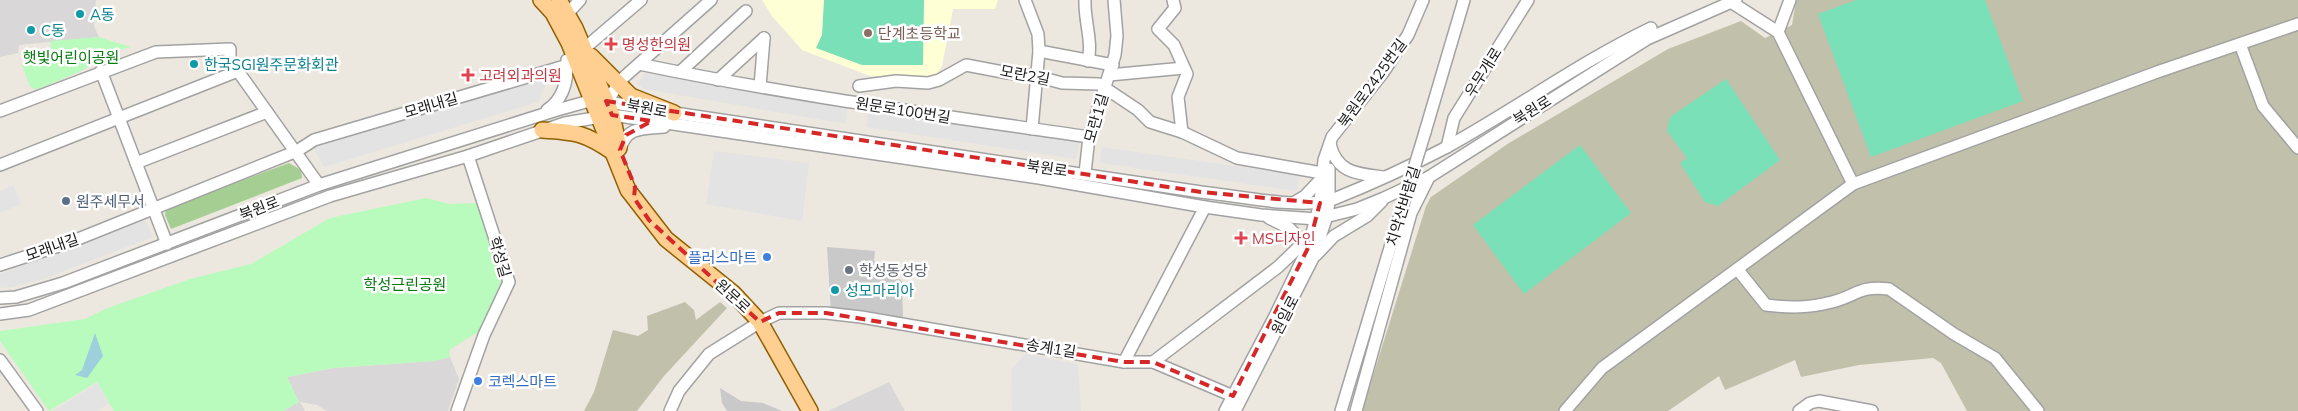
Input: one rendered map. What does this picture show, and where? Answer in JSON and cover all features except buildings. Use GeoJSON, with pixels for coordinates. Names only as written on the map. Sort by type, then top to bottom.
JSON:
{"type":"FeatureCollection","features":[{"type":"Feature","properties":{"kind":"main road","name":"원문로"},"geometry":{"type":"LineString","coordinates":[[541,0],[568,29],[605,116],[628,190],[666,239],[732,293],[760,322],[810,411]]}},
{"type":"Feature","properties":{"kind":"main road","name":"원문로"},"geometry":{"type":"LineString","coordinates":[[559,0],[568,13],[568,29]]}},
{"type":"Feature","properties":{"kind":"main road"},"geometry":{"type":"LineString","coordinates":[[568,29],[586,47],[595,62],[618,84],[639,101],[676,119]]}},
{"type":"Feature","properties":{"kind":"main road"},"geometry":{"type":"LineString","coordinates":[[539,124],[581,134],[617,152]]}},
{"type":"Feature","properties":{"kind":"street"},"geometry":{"type":"LineString","coordinates":[[568,13],[580,0]]}},
{"type":"Feature","properties":{"kind":"street"},"geometry":{"type":"LineString","coordinates":[[586,47],[640,0]]}},
{"type":"Feature","properties":{"kind":"street"},"geometry":{"type":"LineString","coordinates":[[599,101],[711,0]]}},
{"type":"Feature","properties":{"kind":"street"},"geometry":{"type":"LineString","coordinates":[[1025,0],[1038,34],[1039,51],[1036,76],[1036,102],[1032,129]]}},
{"type":"Feature","properties":{"kind":"street"},"geometry":{"type":"LineString","coordinates":[[1085,0],[1084,14],[1090,55],[1088,61]]}},
{"type":"Feature","properties":{"kind":"street","name":"모란1길"},"geometry":{"type":"LineString","coordinates":[[1085,173],[1089,137],[1111,70],[1117,36],[1114,0]]}},
{"type":"Feature","properties":{"kind":"street"},"geometry":{"type":"LineString","coordinates":[[1173,0],[1175,8],[1158,29],[1174,45],[1187,74],[1178,97],[1182,132]]}},
{"type":"Feature","properties":{"kind":"street","name":"북원로2425번길"},"geometry":{"type":"LineString","coordinates":[[1325,202],[1322,176],[1331,141],[1387,66],[1408,34],[1423,0]]}},
{"type":"Feature","properties":{"kind":"street","name":"치악산바람길"},"geometry":{"type":"LineString","coordinates":[[1341,411],[1464,0]]}},
{"type":"Feature","properties":{"kind":"street","name":"우무개로"},"geometry":{"type":"LineString","coordinates":[[1446,147],[1454,118],[1528,0]]}},
{"type":"Feature","properties":{"kind":"street","name":"북원로"},"geometry":{"type":"LineString","coordinates":[[0,298],[16,297],[63,283],[319,185],[539,124],[565,123],[605,116],[676,119],[1085,173],[1201,192],[1296,202],[1325,202],[1386,177],[1446,147],[1605,53],[1662,23],[1717,0]]}},
{"type":"Feature","properties":{"kind":"street"},"geometry":{"type":"LineString","coordinates":[[1778,32],[1790,0]]}},
{"type":"Feature","properties":{"kind":"street"},"geometry":{"type":"LineString","coordinates":[[1734,1],[1778,32],[1853,184]]}},
{"type":"Feature","properties":{"kind":"street","name":"북원로"},"geometry":{"type":"LineString","coordinates":[[0,314],[29,310],[330,196],[468,156],[539,124],[599,101],[676,119],[1205,207],[1260,215],[1322,217],[1356,209],[1429,177],[1647,39],[1734,1]]}},
{"type":"Feature","properties":{"kind":"street"},"geometry":{"type":"LineString","coordinates":[[680,72],[746,11]]}},
{"type":"Feature","properties":{"kind":"street"},"geometry":{"type":"LineString","coordinates":[[1565,411],[1602,368],[1853,184],[2160,71],[2298,24]]}},
{"type":"Feature","properties":{"kind":"street"},"geometry":{"type":"LineString","coordinates":[[539,124],[564,91],[568,65],[568,29]]}},
{"type":"Feature","properties":{"kind":"street"},"geometry":{"type":"LineString","coordinates":[[718,80],[764,38],[760,86]]}},
{"type":"Feature","properties":{"kind":"street"},"geometry":{"type":"LineString","coordinates":[[2240,44],[2263,106],[2298,148]]}},
{"type":"Feature","properties":{"kind":"street"},"geometry":{"type":"LineString","coordinates":[[0,111],[101,71],[156,52],[230,48],[230,60],[297,151],[319,185]]}},
{"type":"Feature","properties":{"kind":"street"},"geometry":{"type":"LineString","coordinates":[[1039,51],[1088,61],[1111,70],[1184,68]]}},
{"type":"Feature","properties":{"kind":"street","name":"원문로100번길"},"geometry":{"type":"LineString","coordinates":[[639,64],[718,80],[857,103],[1089,137]]}},
{"type":"Feature","properties":{"kind":"street","name":"모래내길"},"geometry":{"type":"LineString","coordinates":[[2,261],[68,242],[297,151],[314,140],[568,65]]}},
{"type":"Feature","properties":{"kind":"street","name":"모란2길"},"geometry":{"type":"LineString","coordinates":[[859,86],[896,81],[928,83],[939,80],[966,65],[1036,76],[1062,83],[1099,84],[1138,110],[1150,122],[1182,132],[1237,158],[1322,176]]}},
{"type":"Feature","properties":{"kind":"street"},"geometry":{"type":"LineString","coordinates":[[101,71],[167,244]]}},
{"type":"Feature","properties":{"kind":"street"},"geometry":{"type":"LineString","coordinates":[[0,165],[238,71]]}},
{"type":"Feature","properties":{"kind":"street"},"geometry":{"type":"LineString","coordinates":[[136,163],[267,112]]}},
{"type":"Feature","properties":{"kind":"street"},"geometry":{"type":"LineString","coordinates":[[617,152],[626,135],[676,119]]}},
{"type":"Feature","properties":{"kind":"street"},"geometry":{"type":"LineString","coordinates":[[1331,141],[1335,158],[1350,173],[1386,177]]}},
{"type":"Feature","properties":{"kind":"street","name":"북원로2425번길"},"geometry":{"type":"LineString","coordinates":[[1322,217],[1331,141]]}},
{"type":"Feature","properties":{"kind":"street","name":"학성길"},"geometry":{"type":"LineString","coordinates":[[457,411],[484,335],[509,282],[468,156]]}},
{"type":"Feature","properties":{"kind":"street"},"geometry":{"type":"LineString","coordinates":[[1296,202],[1305,196],[1322,176]]}},
{"type":"Feature","properties":{"kind":"street"},"geometry":{"type":"LineString","coordinates":[[1356,411],[1411,214],[1429,177]]}},
{"type":"Feature","properties":{"kind":"street"},"geometry":{"type":"LineString","coordinates":[[1313,258],[1334,236],[1367,216],[1384,198]]}},
{"type":"Feature","properties":{"kind":"street"},"geometry":{"type":"LineString","coordinates":[[1124,362],[1205,207]]}},
{"type":"Feature","properties":{"kind":"street"},"geometry":{"type":"LineString","coordinates":[[1233,396],[1153,362],[1306,245],[1289,228],[1260,215]]}},
{"type":"Feature","properties":{"kind":"street","name":"원일로"},"geometry":{"type":"LineString","coordinates":[[1225,411],[1306,245],[1322,217]]}},
{"type":"Feature","properties":{"kind":"street","name":"원일로"},"geometry":{"type":"LineString","coordinates":[[1235,411],[1313,258],[1322,217]]}},
{"type":"Feature","properties":{"kind":"street"},"geometry":{"type":"LineString","coordinates":[[1738,270],[1766,305],[1796,309],[1835,301],[1859,290],[1876,287],[1889,289],[1954,334],[1995,358],[2038,411]]}},
{"type":"Feature","properties":{"kind":"street","name":"송계1길"},"geometry":{"type":"LineString","coordinates":[[670,411],[679,391],[709,354],[760,322],[779,313],[826,313],[1076,352],[1124,362],[1153,362]]}},
{"type":"Feature","properties":{"kind":"street"},"geometry":{"type":"LineString","coordinates":[[0,360],[36,411]]}},
{"type":"Feature","properties":{"kind":"street"},"geometry":{"type":"LineString","coordinates":[[1799,411],[1810,404],[1819,402],[1872,411]]}},
{"type":"Feature","properties":{"kind":"highlighted area"},"geometry":{"type":"Polygon","coordinates":[[[606,101],[1201,192],[1320,203],[1308,248],[1233,396],[1153,362],[1124,362],[826,313],[779,313],[760,322],[649,220],[634,198],[635,187],[620,150],[626,135],[652,121],[612,115],[606,101]]]}},
{"type":"Feature","properties":{"kind":"shaded area"},"geometry":{"type":"Polygon","coordinates":[[[0,0],[96,0],[94,26],[99,37],[19,45],[18,53],[0,57],[0,0]]]}},
{"type":"Feature","properties":{"kind":"shaded area","name":"단계초등학교"},"geometry":{"type":"Polygon","coordinates":[[[762,0],[998,0],[995,9],[953,9],[942,66],[934,78],[870,76],[802,50],[772,16],[762,0]]]}},
{"type":"Feature","properties":{"kind":"shaded area"},"geometry":{"type":"Polygon","coordinates":[[[1796,0],[2298,0],[2298,411],[1967,411],[1941,363],[1933,358],[1859,365],[1801,377],[1795,360],[1725,390],[1719,376],[1668,411],[1362,411],[1426,206],[1431,197],[1509,143],[1668,49],[1741,21],[1765,38],[1792,25],[1796,0]]]}},
{"type":"Feature","properties":{"kind":"shaded area"},"geometry":{"type":"Polygon","coordinates":[[[551,73],[538,102],[324,167],[312,145],[551,73]]]}},
{"type":"Feature","properties":{"kind":"shaded area"},"geometry":{"type":"Polygon","coordinates":[[[645,73],[848,106],[846,124],[644,89],[637,84],[645,73]]]}},
{"type":"Feature","properties":{"kind":"shaded area"},"geometry":{"type":"Polygon","coordinates":[[[869,110],[1079,142],[1076,159],[866,127],[869,110]]]}},
{"type":"Feature","properties":{"kind":"shaded area"},"geometry":{"type":"Polygon","coordinates":[[[1102,147],[1299,175],[1297,191],[1100,163],[1102,147]]]}},
{"type":"Feature","properties":{"kind":"shaded area"},"geometry":{"type":"Polygon","coordinates":[[[714,151],[809,163],[802,221],[706,204],[714,151]]]}},
{"type":"Feature","properties":{"kind":"shaded area"},"geometry":{"type":"Polygon","coordinates":[[[13,185],[21,204],[0,213],[0,191],[13,185]]]}},
{"type":"Feature","properties":{"kind":"shaded area"},"geometry":{"type":"Polygon","coordinates":[[[145,220],[153,237],[43,279],[13,287],[0,288],[0,274],[145,220]]]}},
{"type":"Feature","properties":{"kind":"shaded area"},"geometry":{"type":"Polygon","coordinates":[[[827,247],[875,251],[874,261],[902,281],[903,319],[831,312],[827,247]]]}},
{"type":"Feature","properties":{"kind":"shaded area"},"geometry":{"type":"Polygon","coordinates":[[[685,302],[694,310],[696,320],[720,302],[727,308],[664,376],[637,411],[584,411],[594,392],[613,330],[638,336],[648,330],[647,316],[685,302]]]}},
{"type":"Feature","properties":{"kind":"shaded area"},"geometry":{"type":"Polygon","coordinates":[[[1025,354],[1078,364],[1081,411],[1012,411],[1011,370],[1025,354]]]}},
{"type":"Feature","properties":{"kind":"shaded area"},"geometry":{"type":"Polygon","coordinates":[[[450,357],[459,379],[448,411],[327,411],[317,405],[300,402],[305,411],[283,411],[299,402],[287,377],[334,368],[434,361],[450,357]]]}},
{"type":"Feature","properties":{"kind":"shaded area"},"geometry":{"type":"Polygon","coordinates":[[[889,382],[905,411],[828,411],[889,382]]]}},
{"type":"Feature","properties":{"kind":"shaded area"},"geometry":{"type":"Polygon","coordinates":[[[97,383],[109,403],[97,411],[53,411],[97,383]]]}},
{"type":"Feature","properties":{"kind":"shaded area"},"geometry":{"type":"Polygon","coordinates":[[[720,388],[741,401],[763,403],[782,411],[727,411],[722,403],[720,388]]]}},
{"type":"Feature","properties":{"kind":"green space"},"geometry":{"type":"Polygon","coordinates":[[[824,0],[924,0],[923,65],[862,65],[816,48],[822,35],[824,0]]]}},
{"type":"Feature","properties":{"kind":"green space"},"geometry":{"type":"Polygon","coordinates":[[[1856,0],[1985,0],[2023,101],[1871,157],[1818,14],[1856,0]]]}},
{"type":"Feature","properties":{"kind":"green space","name":"햇빛어린이공원"},"geometry":{"type":"Polygon","coordinates":[[[99,37],[131,47],[118,50],[79,72],[36,90],[30,86],[22,65],[53,59],[50,41],[99,37]]]}},
{"type":"Feature","properties":{"kind":"green space"},"geometry":{"type":"Polygon","coordinates":[[[1726,79],[1780,160],[1718,206],[1705,202],[1680,163],[1687,158],[1667,131],[1670,117],[1726,79]]]}},
{"type":"Feature","properties":{"kind":"green space"},"geometry":{"type":"Polygon","coordinates":[[[1580,145],[1631,213],[1524,294],[1473,225],[1580,145]]]}},
{"type":"Feature","properties":{"kind":"green space"},"geometry":{"type":"Polygon","coordinates":[[[289,163],[301,170],[302,178],[171,229],[165,215],[166,209],[289,163]]]}},
{"type":"Feature","properties":{"kind":"green space","name":"학성근린공원"},"geometry":{"type":"Polygon","coordinates":[[[426,198],[450,204],[478,203],[494,243],[502,280],[478,332],[449,350],[450,357],[434,361],[333,368],[287,377],[299,402],[283,411],[114,411],[97,382],[49,411],[0,341],[0,331],[85,319],[105,309],[190,279],[251,264],[330,218],[426,198]]]}},
{"type":"Feature","properties":{"kind":"water"},"geometry":{"type":"Polygon","coordinates":[[[95,333],[103,356],[87,378],[75,375],[82,370],[95,333]]]}},
{"type":"Feature","properties":{"kind":"place","name":"A동"},"geometry":{"type":"Point","coordinates":[80,14]}},
{"type":"Feature","properties":{"kind":"place","name":"C동"},"geometry":{"type":"Point","coordinates":[31,30]}},
{"type":"Feature","properties":{"kind":"place","name":"단계초등학교"},"geometry":{"type":"Point","coordinates":[868,33]}},
{"type":"Feature","properties":{"kind":"place","name":"명성한의원"},"geometry":{"type":"Point","coordinates":[611,44]}},
{"type":"Feature","properties":{"kind":"place","name":"한국SGI원주문화회관"},"geometry":{"type":"Point","coordinates":[194,64]}},
{"type":"Feature","properties":{"kind":"place","name":"고려외과의원"},"geometry":{"type":"Point","coordinates":[468,75]}},
{"type":"Feature","properties":{"kind":"place","name":"원주세무서"},"geometry":{"type":"Point","coordinates":[66,201]}},
{"type":"Feature","properties":{"kind":"place","name":"MS디자인"},"geometry":{"type":"Point","coordinates":[1241,238]}},
{"type":"Feature","properties":{"kind":"place","name":"플러스마트"},"geometry":{"type":"Point","coordinates":[767,257]}},
{"type":"Feature","properties":{"kind":"place","name":"학성동성당"},"geometry":{"type":"Point","coordinates":[849,270]}},
{"type":"Feature","properties":{"kind":"place","name":"성모마리아"},"geometry":{"type":"Point","coordinates":[835,290]}},
{"type":"Feature","properties":{"kind":"place","name":"코렉스마트"},"geometry":{"type":"Point","coordinates":[478,381]}}]}
